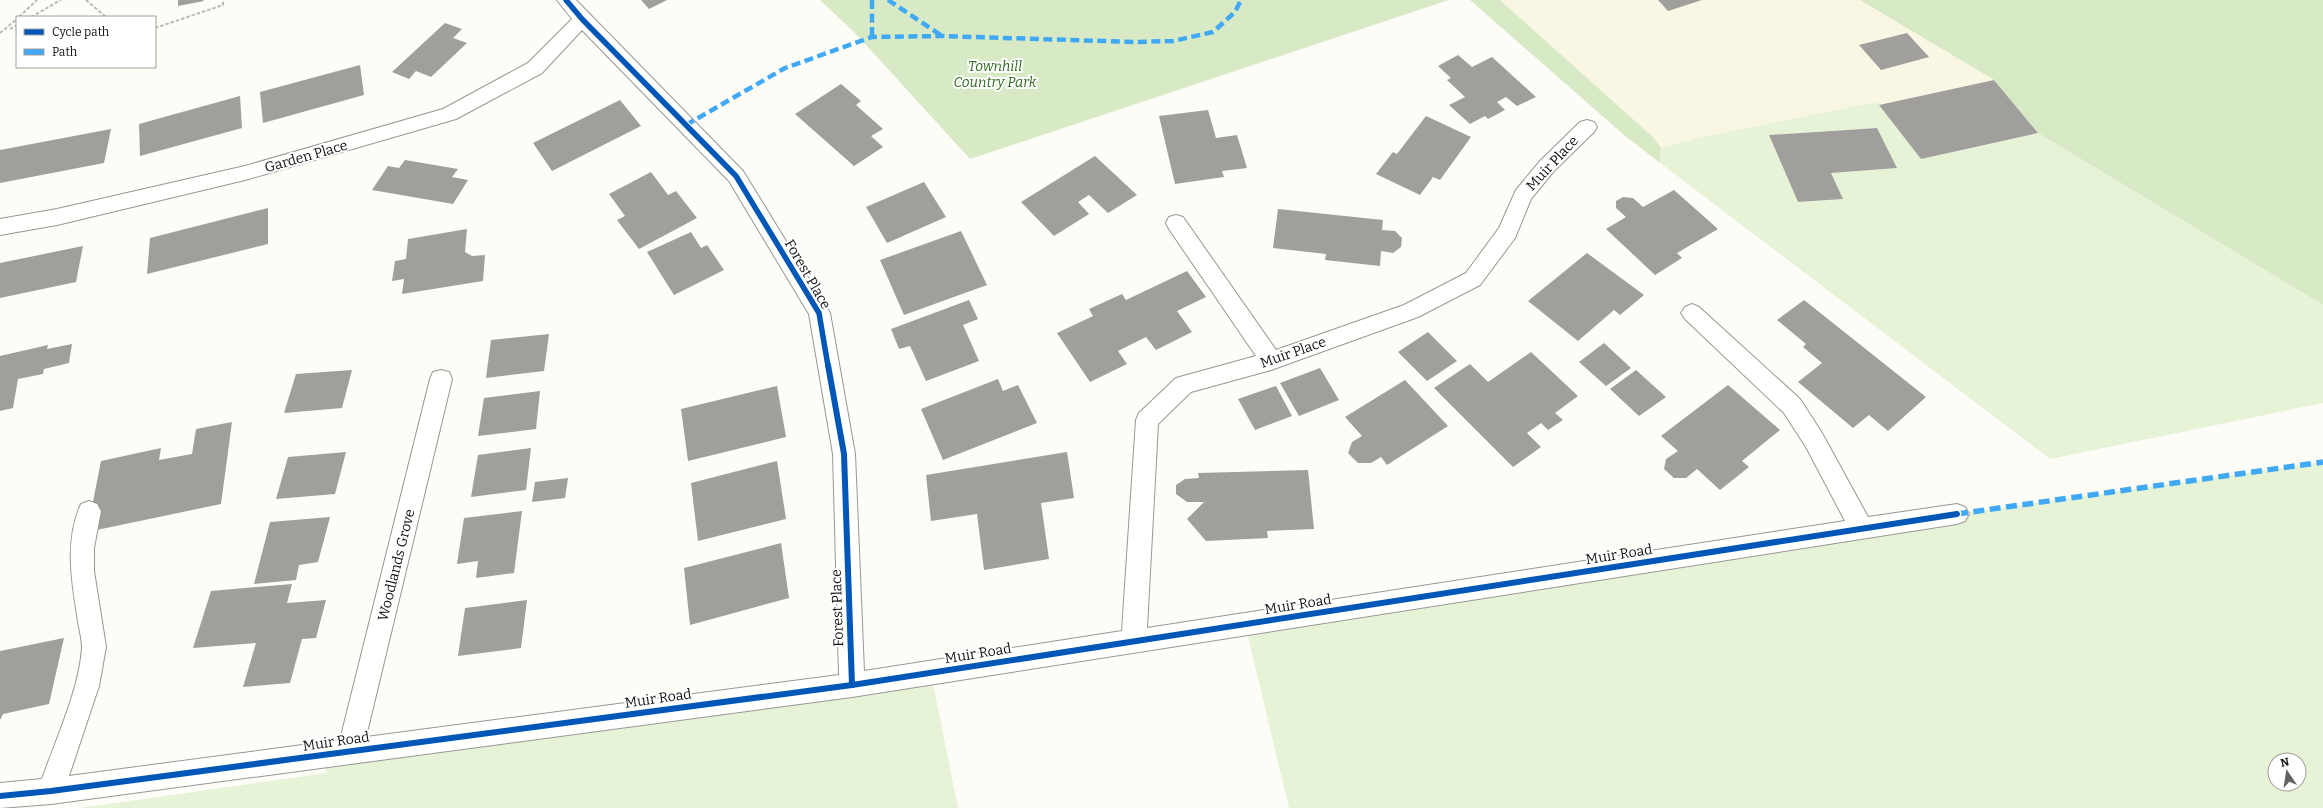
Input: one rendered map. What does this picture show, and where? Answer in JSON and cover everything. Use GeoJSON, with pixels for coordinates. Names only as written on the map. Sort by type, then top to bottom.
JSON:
{"type":"FeatureCollection","features":[{"type":"Feature","properties":{"kind":"street","name":"Forest Place"},"geometry":{"type":"LineString","coordinates":[[566,0],[582,19],[736,176],[820,313],[844,454],[852,685]]}},
{"type":"Feature","properties":{"kind":"street","name":"Garden Place"},"geometry":{"type":"LineString","coordinates":[[0,227],[57,217],[245,173],[449,114],[535,68],[582,19]]}},
{"type":"Feature","properties":{"kind":"street","name":"Muir Place"},"geometry":{"type":"LineString","coordinates":[[1134,641],[1147,420],[1184,386],[1272,361],[1411,311],[1473,279],[1508,232],[1523,195],[1546,166],[1587,127]]}},
{"type":"Feature","properties":{"kind":"street"},"geometry":{"type":"LineString","coordinates":[[1176,223],[1272,361]]}},
{"type":"Feature","properties":{"kind":"street"},"geometry":{"type":"LineString","coordinates":[[1692,313],[1792,406],[1814,440],[1862,529]]}},
{"type":"Feature","properties":{"kind":"street","name":"Woodlands Grove"},"geometry":{"type":"LineString","coordinates":[[350,751],[442,379]]}},
{"type":"Feature","properties":{"kind":"street"},"geometry":{"type":"LineString","coordinates":[[51,791],[87,686],[94,647],[82,571],[82,548],[89,511]]}},
{"type":"Feature","properties":{"kind":"street","name":"Muir Road"},"geometry":{"type":"LineString","coordinates":[[0,796],[51,791],[852,685],[1957,514]]}},
{"type":"Feature","properties":{"kind":"path"},"geometry":{"type":"LineString","coordinates":[[21,16],[36,0]]}},
{"type":"Feature","properties":{"kind":"path"},"geometry":{"type":"LineString","coordinates":[[33,16],[61,0]]}},
{"type":"Feature","properties":{"kind":"path"},"geometry":{"type":"LineString","coordinates":[[86,0],[105,16]]}},
{"type":"Feature","properties":{"kind":"path"},"geometry":{"type":"LineString","coordinates":[[156,28],[223,5],[223,0]]}},
{"type":"Feature","properties":{"kind":"path"},"geometry":{"type":"LineString","coordinates":[[6,31],[16,21]]}},
{"type":"Feature","properties":{"kind":"path"},"geometry":{"type":"LineString","coordinates":[[0,33],[16,25]]}},
{"type":"Feature","properties":{"kind":"shaded area"},"geometry":{"type":"Polygon","coordinates":[[[1500,0],[1860,0],[1994,80],[1879,105],[1877,102],[1702,137],[1661,148],[1653,137],[1500,0]]]}},
{"type":"Feature","properties":{"kind":"green space","name":"Townhill Country Park"},"geometry":{"type":"Polygon","coordinates":[[[820,0],[1449,0],[970,159],[857,35],[820,0]]]}},
{"type":"Feature","properties":{"kind":"green space"},"geometry":{"type":"Polygon","coordinates":[[[1470,0],[1500,0],[1653,137],[1661,148],[1660,163],[1624,135],[1470,0]]]}},
{"type":"Feature","properties":{"kind":"green space"},"geometry":{"type":"Polygon","coordinates":[[[1860,0],[2323,0],[2323,305],[2038,133],[1994,80],[1860,0]]]}},
{"type":"Feature","properties":{"kind":"green space"},"geometry":{"type":"Polygon","coordinates":[[[1877,102],[1921,159],[2038,133],[2323,305],[2323,403],[2050,459],[1660,163],[1661,148],[1702,137],[1877,102]],[[1877,128],[1769,135],[1798,202],[1843,199],[1831,173],[1896,168],[1877,128]]]}},
{"type":"Feature","properties":{"kind":"green space"},"geometry":{"type":"Polygon","coordinates":[[[2323,462],[2323,808],[1289,808],[1245,624],[1957,514],[2323,462]]]}},
{"type":"Feature","properties":{"kind":"green space"},"geometry":{"type":"Polygon","coordinates":[[[931,673],[958,808],[80,808],[327,773],[320,755],[931,673]]]}},
{"type":"Feature","properties":{"kind":"building"},"geometry":{"type":"Polygon","coordinates":[[[178,0],[203,0],[204,1],[178,6],[178,0]]]}},
{"type":"Feature","properties":{"kind":"building"},"geometry":{"type":"Polygon","coordinates":[[[641,0],[667,0],[649,9],[641,0]]]}},
{"type":"Feature","properties":{"kind":"building"},"geometry":{"type":"Polygon","coordinates":[[[1658,0],[1702,0],[1668,11],[1658,0]]]}},
{"type":"Feature","properties":{"kind":"building"},"geometry":{"type":"Polygon","coordinates":[[[445,23],[462,29],[453,38],[467,43],[431,77],[416,71],[409,79],[392,72],[445,23]]]}},
{"type":"Feature","properties":{"kind":"building"},"geometry":{"type":"Polygon","coordinates":[[[1907,33],[1929,57],[1881,70],[1859,45],[1907,33]]]}},
{"type":"Feature","properties":{"kind":"building"},"geometry":{"type":"Polygon","coordinates":[[[1458,55],[1472,67],[1492,57],[1536,97],[1517,106],[1506,97],[1497,102],[1505,110],[1488,119],[1485,116],[1470,124],[1449,105],[1465,97],[1447,80],[1451,78],[1438,66],[1458,55]]]}},
{"type":"Feature","properties":{"kind":"building"},"geometry":{"type":"Polygon","coordinates":[[[360,65],[364,95],[263,123],[260,92],[360,65]]]}},
{"type":"Feature","properties":{"kind":"building"},"geometry":{"type":"Polygon","coordinates":[[[1994,80],[2038,133],[1921,159],[1879,105],[1994,80]]]}},
{"type":"Feature","properties":{"kind":"building"},"geometry":{"type":"Polygon","coordinates":[[[841,84],[861,101],[856,105],[883,129],[871,136],[883,147],[854,166],[795,114],[841,84]]]}},
{"type":"Feature","properties":{"kind":"building"},"geometry":{"type":"Polygon","coordinates":[[[240,96],[242,128],[140,156],[139,124],[240,96]]]}},
{"type":"Feature","properties":{"kind":"building"},"geometry":{"type":"Polygon","coordinates":[[[620,100],[641,126],[552,171],[533,143],[620,100]]]}},
{"type":"Feature","properties":{"kind":"building"},"geometry":{"type":"Polygon","coordinates":[[[1208,110],[1216,138],[1237,135],[1247,168],[1222,171],[1224,177],[1175,184],[1159,116],[1208,110]]]}},
{"type":"Feature","properties":{"kind":"building"},"geometry":{"type":"Polygon","coordinates":[[[1426,116],[1471,137],[1440,180],[1433,177],[1420,195],[1376,174],[1393,152],[1397,154],[1426,116]]]}},
{"type":"Feature","properties":{"kind":"building"},"geometry":{"type":"Polygon","coordinates":[[[1877,128],[1897,168],[1831,173],[1843,199],[1798,202],[1769,135],[1877,128]]]}},
{"type":"Feature","properties":{"kind":"building"},"geometry":{"type":"Polygon","coordinates":[[[111,129],[104,163],[0,183],[0,150],[111,129]]]}},
{"type":"Feature","properties":{"kind":"building"},"geometry":{"type":"Polygon","coordinates":[[[1095,156],[1137,195],[1108,213],[1089,195],[1078,202],[1089,214],[1054,236],[1021,202],[1095,156]]]}},
{"type":"Feature","properties":{"kind":"building"},"geometry":{"type":"Polygon","coordinates":[[[405,160],[458,169],[452,177],[468,180],[453,204],[372,190],[388,166],[399,168],[405,160]]]}},
{"type":"Feature","properties":{"kind":"building"},"geometry":{"type":"Polygon","coordinates":[[[651,172],[668,195],[676,191],[697,218],[639,249],[617,220],[625,216],[609,194],[651,172]]]}},
{"type":"Feature","properties":{"kind":"building"},"geometry":{"type":"Polygon","coordinates":[[[924,182],[946,217],[887,243],[866,207],[924,182]]]}},
{"type":"Feature","properties":{"kind":"building"},"geometry":{"type":"Polygon","coordinates":[[[1674,190],[1718,229],[1677,253],[1682,258],[1655,275],[1606,229],[1626,217],[1616,208],[1616,201],[1623,197],[1633,198],[1643,207],[1674,190]]]}},
{"type":"Feature","properties":{"kind":"building"},"geometry":{"type":"Polygon","coordinates":[[[268,208],[268,244],[147,274],[150,238],[268,208]]]}},
{"type":"Feature","properties":{"kind":"building"},"geometry":{"type":"Polygon","coordinates":[[[1278,209],[1383,220],[1382,230],[1395,231],[1402,238],[1401,247],[1393,253],[1381,251],[1380,266],[1325,260],[1326,254],[1273,248],[1278,209]]]}},
{"type":"Feature","properties":{"kind":"building"},"geometry":{"type":"Polygon","coordinates":[[[467,229],[465,252],[472,256],[485,255],[483,281],[402,294],[404,279],[392,281],[395,261],[406,259],[408,239],[467,229]]]}},
{"type":"Feature","properties":{"kind":"building"},"geometry":{"type":"Polygon","coordinates":[[[961,231],[987,285],[904,315],[880,260],[961,231]]]}},
{"type":"Feature","properties":{"kind":"building"},"geometry":{"type":"Polygon","coordinates":[[[691,232],[701,248],[707,245],[724,270],[674,295],[647,252],[691,232]]]}},
{"type":"Feature","properties":{"kind":"building"},"geometry":{"type":"Polygon","coordinates":[[[83,246],[76,282],[0,298],[0,263],[83,246]]]}},
{"type":"Feature","properties":{"kind":"building"},"geometry":{"type":"Polygon","coordinates":[[[1587,253],[1644,295],[1620,315],[1614,310],[1578,341],[1528,301],[1587,253]]]}},
{"type":"Feature","properties":{"kind":"building"},"geometry":{"type":"Polygon","coordinates":[[[1187,271],[1206,297],[1177,311],[1192,332],[1156,350],[1146,337],[1118,351],[1127,364],[1090,382],[1057,333],[1093,316],[1089,309],[1122,294],[1126,300],[1187,271]]]}},
{"type":"Feature","properties":{"kind":"building"},"geometry":{"type":"Polygon","coordinates":[[[969,300],[978,319],[963,325],[979,361],[926,381],[910,346],[899,349],[891,329],[969,300]]]}},
{"type":"Feature","properties":{"kind":"building"},"geometry":{"type":"Polygon","coordinates":[[[1804,300],[1926,397],[1888,431],[1869,415],[1853,428],[1798,382],[1822,363],[1803,347],[1806,344],[1777,320],[1804,300]]]}},
{"type":"Feature","properties":{"kind":"building"},"geometry":{"type":"Polygon","coordinates":[[[1428,332],[1457,361],[1427,381],[1398,352],[1428,332]]]}},
{"type":"Feature","properties":{"kind":"building"},"geometry":{"type":"Polygon","coordinates":[[[549,334],[544,371],[486,378],[491,340],[549,334]]]}},
{"type":"Feature","properties":{"kind":"building"},"geometry":{"type":"Polygon","coordinates":[[[1604,343],[1631,368],[1606,386],[1579,362],[1604,343]]]}},
{"type":"Feature","properties":{"kind":"building"},"geometry":{"type":"Polygon","coordinates":[[[72,344],[69,363],[44,369],[43,374],[18,379],[13,408],[0,411],[0,356],[48,345],[47,349],[72,344]]]}},
{"type":"Feature","properties":{"kind":"building"},"geometry":{"type":"Polygon","coordinates":[[[1531,352],[1578,396],[1555,413],[1563,420],[1548,430],[1541,423],[1527,433],[1541,447],[1513,467],[1434,388],[1470,364],[1488,382],[1531,352]]]}},
{"type":"Feature","properties":{"kind":"building"},"geometry":{"type":"Polygon","coordinates":[[[1320,368],[1339,400],[1299,416],[1280,383],[1320,368]]]}},
{"type":"Feature","properties":{"kind":"building"},"geometry":{"type":"Polygon","coordinates":[[[352,370],[342,408],[284,413],[296,374],[352,370]]]}},
{"type":"Feature","properties":{"kind":"building"},"geometry":{"type":"Polygon","coordinates":[[[1636,370],[1666,397],[1639,416],[1610,389],[1636,370]]]}},
{"type":"Feature","properties":{"kind":"building"},"geometry":{"type":"Polygon","coordinates":[[[998,379],[1003,391],[1018,385],[1037,423],[943,460],[921,409],[998,379]]]}},
{"type":"Feature","properties":{"kind":"building"},"geometry":{"type":"Polygon","coordinates":[[[1405,380],[1448,426],[1387,465],[1381,457],[1371,463],[1358,463],[1348,453],[1352,442],[1362,436],[1345,417],[1405,380]]]}},
{"type":"Feature","properties":{"kind":"building"},"geometry":{"type":"Polygon","coordinates":[[[1728,385],[1780,430],[1742,461],[1749,467],[1720,490],[1697,469],[1686,478],[1674,478],[1664,469],[1666,459],[1678,451],[1661,436],[1728,385]]]}},
{"type":"Feature","properties":{"kind":"building"},"geometry":{"type":"Polygon","coordinates":[[[777,386],[786,437],[688,461],[681,409],[777,386]]]}},
{"type":"Feature","properties":{"kind":"building"},"geometry":{"type":"Polygon","coordinates":[[[1276,386],[1292,416],[1255,430],[1238,399],[1276,386]]]}},
{"type":"Feature","properties":{"kind":"building"},"geometry":{"type":"Polygon","coordinates":[[[540,391],[536,429],[478,436],[484,398],[540,391]]]}},
{"type":"Feature","properties":{"kind":"building"},"geometry":{"type":"Polygon","coordinates":[[[232,422],[221,504],[87,532],[101,461],[161,448],[159,460],[192,454],[196,429],[232,422]]]}},
{"type":"Feature","properties":{"kind":"building"},"geometry":{"type":"Polygon","coordinates":[[[531,448],[526,490],[471,497],[478,455],[531,448]]]}},
{"type":"Feature","properties":{"kind":"building"},"geometry":{"type":"Polygon","coordinates":[[[346,452],[335,494],[276,499],[288,457],[346,452]]]}},
{"type":"Feature","properties":{"kind":"building"},"geometry":{"type":"Polygon","coordinates":[[[1067,452],[1074,498],[1041,503],[1049,559],[984,570],[977,514],[931,521],[926,475],[1067,452]]]}},
{"type":"Feature","properties":{"kind":"building"},"geometry":{"type":"Polygon","coordinates":[[[777,461],[786,519],[698,541],[691,483],[777,461]]]}},
{"type":"Feature","properties":{"kind":"building"},"geometry":{"type":"Polygon","coordinates":[[[1308,470],[1314,529],[1267,531],[1268,538],[1206,541],[1187,519],[1204,502],[1187,502],[1176,494],[1176,485],[1185,479],[1199,478],[1198,473],[1308,470]]]}},
{"type":"Feature","properties":{"kind":"building"},"geometry":{"type":"Polygon","coordinates":[[[568,478],[565,498],[532,502],[535,482],[568,478]]]}},
{"type":"Feature","properties":{"kind":"building"},"geometry":{"type":"Polygon","coordinates":[[[522,511],[514,573],[476,578],[478,561],[457,564],[464,518],[522,511]]]}},
{"type":"Feature","properties":{"kind":"building"},"geometry":{"type":"Polygon","coordinates":[[[330,517],[318,562],[299,565],[296,580],[254,584],[270,522],[330,517]]]}},
{"type":"Feature","properties":{"kind":"building"},"geometry":{"type":"Polygon","coordinates":[[[781,543],[789,598],[690,625],[684,568],[781,543]]]}},
{"type":"Feature","properties":{"kind":"building"},"geometry":{"type":"Polygon","coordinates":[[[292,584],[287,603],[326,600],[316,638],[302,639],[290,683],[243,687],[256,643],[193,648],[211,591],[292,584]]]}},
{"type":"Feature","properties":{"kind":"building"},"geometry":{"type":"Polygon","coordinates":[[[527,600],[521,648],[458,656],[465,608],[527,600]]]}},
{"type":"Feature","properties":{"kind":"building"},"geometry":{"type":"Polygon","coordinates":[[[64,638],[49,704],[3,714],[0,720],[0,651],[64,638]]]}},
{"type":"Feature","properties":{"kind":"marked path"},"geometry":{"type":"LineString","coordinates":[[872,0],[872,37]]}},
{"type":"Feature","properties":{"kind":"marked path"},"geometry":{"type":"LineString","coordinates":[[888,0],[942,36]]}},
{"type":"Feature","properties":{"kind":"marked path"},"geometry":{"type":"LineString","coordinates":[[686,125],[785,68],[872,37],[942,36],[1136,42],[1173,41],[1213,32],[1235,12],[1241,0]]}},
{"type":"Feature","properties":{"kind":"marked path"},"geometry":{"type":"LineString","coordinates":[[1957,514],[2323,462]]}},
{"type":"Feature","properties":{"kind":"cycle path"},"geometry":{"type":"LineString","coordinates":[[566,0],[582,19],[736,176],[819,313],[844,454],[852,685]]}},
{"type":"Feature","properties":{"kind":"cycle path"},"geometry":{"type":"LineString","coordinates":[[0,796],[51,791],[852,685],[1957,514]]}}]}
